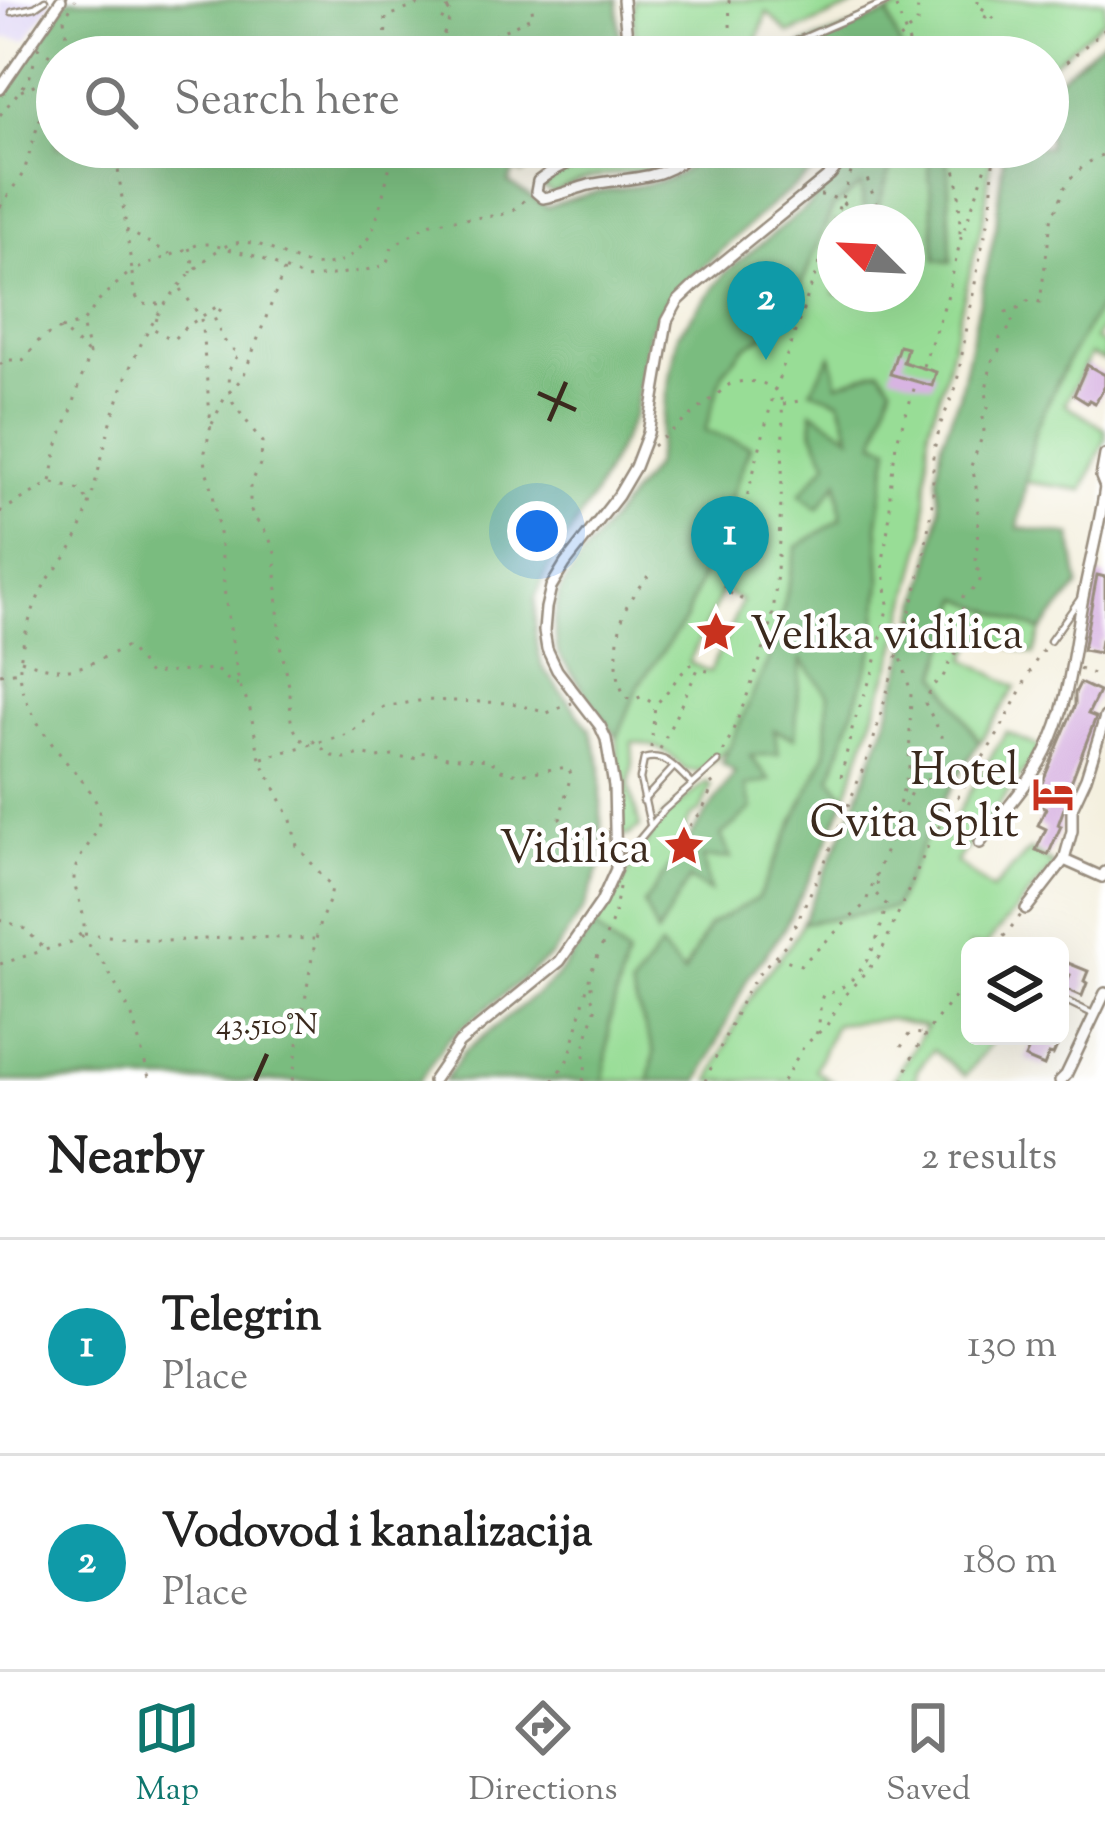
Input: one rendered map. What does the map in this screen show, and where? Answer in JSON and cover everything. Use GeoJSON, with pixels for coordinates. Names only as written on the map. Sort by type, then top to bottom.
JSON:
{"type":"FeatureCollection","features":[{"type":"Feature","properties":{"kind":"street"},"geometry":{"type":"LineString","coordinates":[[0,89],[61,0]]}},
{"type":"Feature","properties":{"kind":"street"},"geometry":{"type":"LineString","coordinates":[[623,0],[628,36]]}},
{"type":"Feature","properties":{"kind":"street"},"geometry":{"type":"LineString","coordinates":[[558,168],[538,181],[536,192],[543,198],[672,168]]}},
{"type":"Feature","properties":{"kind":"street"},"geometry":{"type":"LineString","coordinates":[[433,1081],[459,1043],[560,961],[602,902],[619,865],[610,758],[600,726],[556,670],[547,649],[546,608],[551,587],[618,496],[640,452],[656,398],[667,321],[678,301],[836,168]]}},
{"type":"Feature","properties":{"kind":"street"},"geometry":{"type":"LineString","coordinates":[[980,843],[1047,751],[1063,706],[1099,530],[1105,455]]}},
{"type":"Feature","properties":{"kind":"street"},"geometry":{"type":"LineString","coordinates":[[1026,909],[1064,860],[1072,808],[1105,717]]}},
{"type":"Feature","properties":{"kind":"street"},"geometry":{"type":"LineString","coordinates":[[1064,860],[1102,877],[1105,872]]}},
{"type":"Feature","properties":{"kind":"street"},"geometry":{"type":"LineString","coordinates":[[1060,1081],[1105,993]]}},
{"type":"Feature","properties":{"kind":"lane"},"geometry":{"type":"LineString","coordinates":[[12,12],[45,0]]}},
{"type":"Feature","properties":{"kind":"lane"},"geometry":{"type":"LineString","coordinates":[[804,36],[892,0]]}},
{"type":"Feature","properties":{"kind":"lane"},"geometry":{"type":"LineString","coordinates":[[1050,641],[1083,595]]}},
{"type":"Feature","properties":{"kind":"lane"},"geometry":{"type":"LineString","coordinates":[[650,826],[640,779],[642,763],[654,756],[669,761],[692,784]]}},
{"type":"Feature","properties":{"kind":"lane"},"geometry":{"type":"LineString","coordinates":[[619,865],[650,826],[718,762]]}},
{"type":"Feature","properties":{"kind":"lane"},"geometry":{"type":"LineString","coordinates":[[643,801],[674,767]]}},
{"type":"Feature","properties":{"kind":"lane"},"geometry":{"type":"LineString","coordinates":[[1069,1002],[1095,1015]]}},
{"type":"Feature","properties":{"kind":"path"},"geometry":{"type":"LineString","coordinates":[[67,36],[64,19],[75,0]]}},
{"type":"Feature","properties":{"kind":"path"},"geometry":{"type":"LineString","coordinates":[[386,36],[386,17],[431,0],[445,2],[451,15],[443,36]]}},
{"type":"Feature","properties":{"kind":"path"},"geometry":{"type":"LineString","coordinates":[[441,21],[456,0]]}},
{"type":"Feature","properties":{"kind":"path"},"geometry":{"type":"LineString","coordinates":[[493,36],[533,16],[531,0]]}},
{"type":"Feature","properties":{"kind":"path"},"geometry":{"type":"LineString","coordinates":[[729,0],[731,36]]}},
{"type":"Feature","properties":{"kind":"path"},"geometry":{"type":"LineString","coordinates":[[892,0],[906,36]]}},
{"type":"Feature","properties":{"kind":"path"},"geometry":{"type":"LineString","coordinates":[[901,36],[917,24],[918,0]]}},
{"type":"Feature","properties":{"kind":"path"},"geometry":{"type":"LineString","coordinates":[[977,0],[978,5],[984,4]]}},
{"type":"Feature","properties":{"kind":"path"},"geometry":{"type":"LineString","coordinates":[[984,4],[980,14],[986,17],[989,13],[996,21]]}},
{"type":"Feature","properties":{"kind":"path"},"geometry":{"type":"LineString","coordinates":[[1069,60],[1105,29]]}},
{"type":"Feature","properties":{"kind":"path"},"geometry":{"type":"LineString","coordinates":[[31,42],[36,45]]}},
{"type":"Feature","properties":{"kind":"path"},"geometry":{"type":"LineString","coordinates":[[31,42],[36,53]]}},
{"type":"Feature","properties":{"kind":"path"},"geometry":{"type":"LineString","coordinates":[[0,115],[29,80],[36,58]]}},
{"type":"Feature","properties":{"kind":"path"},"geometry":{"type":"LineString","coordinates":[[21,91],[36,84]]}},
{"type":"Feature","properties":{"kind":"path"},"geometry":{"type":"LineString","coordinates":[[0,207],[24,172],[36,131]]}},
{"type":"Feature","properties":{"kind":"path"},"geometry":{"type":"LineString","coordinates":[[890,840],[911,792],[934,774],[944,750],[925,703],[962,646],[963,596],[977,588],[981,579],[975,567],[979,529],[971,466],[988,408],[986,389],[992,361],[999,352],[1000,338],[1014,325],[1006,312],[1030,299],[1040,302],[1052,214],[1061,205],[1064,189],[1096,156],[1105,154]]}},
{"type":"Feature","properties":{"kind":"path"},"geometry":{"type":"LineString","coordinates":[[118,168],[134,293],[140,303],[166,302]]}},
{"type":"Feature","properties":{"kind":"path"},"geometry":{"type":"LineString","coordinates":[[0,964],[70,942],[84,931],[85,914],[74,876],[99,829],[99,813],[90,790],[61,757],[23,696],[21,660],[45,583],[75,544],[116,406],[137,353],[166,302],[222,248],[238,242],[266,245],[311,267],[328,266],[358,252],[374,229],[390,168]]}},
{"type":"Feature","properties":{"kind":"path"},"geometry":{"type":"LineString","coordinates":[[740,599],[723,590],[775,389],[854,168]]}},
{"type":"Feature","properties":{"kind":"path"},"geometry":{"type":"LineString","coordinates":[[863,168],[876,204]]}},
{"type":"Feature","properties":{"kind":"path"},"geometry":{"type":"LineString","coordinates":[[955,168],[961,238]]}},
{"type":"Feature","properties":{"kind":"path"},"geometry":{"type":"LineString","coordinates":[[922,366],[987,168]]}},
{"type":"Feature","properties":{"kind":"path"},"geometry":{"type":"LineString","coordinates":[[705,1081],[744,996],[787,943],[871,749],[929,534],[933,453],[956,387],[991,211],[993,168]]}},
{"type":"Feature","properties":{"kind":"path"},"geometry":{"type":"LineString","coordinates":[[0,365],[5,360],[23,360],[42,337],[82,323],[132,271],[188,246],[208,244],[259,257],[305,279],[319,278],[386,265],[392,247],[423,227],[501,215],[536,192]]}},
{"type":"Feature","properties":{"kind":"path"},"geometry":{"type":"LineString","coordinates":[[806,195],[826,195],[845,204]]}},
{"type":"Feature","properties":{"kind":"path"},"geometry":{"type":"LineString","coordinates":[[125,230],[172,255]]}},
{"type":"Feature","properties":{"kind":"path"},"geometry":{"type":"LineString","coordinates":[[188,246],[193,258],[191,273]]}},
{"type":"Feature","properties":{"kind":"path"},"geometry":{"type":"LineString","coordinates":[[294,275],[296,262]]}},
{"type":"Feature","properties":{"kind":"path"},"geometry":{"type":"LineString","coordinates":[[284,270],[243,377],[212,425],[206,470],[239,684],[249,705],[260,759],[291,820],[296,846],[332,886],[316,939],[292,1081]]}},
{"type":"Feature","properties":{"kind":"path"},"geometry":{"type":"LineString","coordinates":[[179,287],[201,318],[212,425]]}},
{"type":"Feature","properties":{"kind":"path"},"geometry":{"type":"LineString","coordinates":[[158,314],[154,329],[173,340],[219,304],[221,309],[214,316],[220,332],[227,346],[239,354],[229,370],[230,392],[262,442],[260,468],[250,485],[250,507],[277,560],[280,646],[294,731],[332,756],[345,758],[361,754],[413,760],[417,753],[431,752],[486,759],[518,774],[568,767],[572,774],[560,818],[578,844],[610,854],[611,865],[619,865],[614,917],[591,972],[568,1059],[553,1081]]}},
{"type":"Feature","properties":{"kind":"path"},"geometry":{"type":"LineString","coordinates":[[0,512],[51,482],[57,447],[89,354],[82,323]]}},
{"type":"Feature","properties":{"kind":"path"},"geometry":{"type":"LineString","coordinates":[[61,329],[89,354]]}},
{"type":"Feature","properties":{"kind":"path"},"geometry":{"type":"LineString","coordinates":[[640,452],[730,384],[744,380],[775,389],[783,404],[775,609],[746,698],[718,762]]}},
{"type":"Feature","properties":{"kind":"path"},"geometry":{"type":"LineString","coordinates":[[841,777],[888,604],[883,562],[896,444],[916,383]]}},
{"type":"Feature","properties":{"kind":"path"},"geometry":{"type":"LineString","coordinates":[[783,404],[804,400]]}},
{"type":"Feature","properties":{"kind":"path"},"geometry":{"type":"LineString","coordinates":[[943,400],[950,403]]}},
{"type":"Feature","properties":{"kind":"path"},"geometry":{"type":"LineString","coordinates":[[51,482],[80,490],[89,503]]}},
{"type":"Feature","properties":{"kind":"path"},"geometry":{"type":"LineString","coordinates":[[648,576],[624,612],[616,670],[626,698],[642,696],[655,706]]}},
{"type":"Feature","properties":{"kind":"path"},"geometry":{"type":"LineString","coordinates":[[783,1081],[804,1046],[827,1025],[844,996],[879,957],[931,839],[1050,641]]}},
{"type":"Feature","properties":{"kind":"path"},"geometry":{"type":"LineString","coordinates":[[21,660],[50,670],[82,669],[127,646],[149,674],[215,669],[239,684]]}},
{"type":"Feature","properties":{"kind":"path"},"geometry":{"type":"LineString","coordinates":[[776,957],[801,964],[865,904],[879,872],[909,768],[910,693],[899,652]]}},
{"type":"Feature","properties":{"kind":"path"},"geometry":{"type":"LineString","coordinates":[[1074,658],[1079,670],[1105,678]]}},
{"type":"Feature","properties":{"kind":"path"},"geometry":{"type":"LineString","coordinates":[[654,756],[655,706],[669,694],[676,676],[692,664]]}},
{"type":"Feature","properties":{"kind":"path"},"geometry":{"type":"LineString","coordinates":[[654,756],[698,669],[708,671]]}},
{"type":"Feature","properties":{"kind":"path"},"geometry":{"type":"LineString","coordinates":[[0,674],[20,671]]}},
{"type":"Feature","properties":{"kind":"path"},"geometry":{"type":"LineString","coordinates":[[260,759],[348,734],[384,707],[424,700],[512,703],[547,712],[579,701]]}},
{"type":"Feature","properties":{"kind":"path"},"geometry":{"type":"LineString","coordinates":[[684,846],[713,785],[705,773]]}},
{"type":"Feature","properties":{"kind":"path"},"geometry":{"type":"LineString","coordinates":[[814,1037],[824,995],[847,986],[864,965],[883,923],[886,904],[876,894],[879,872]]}},
{"type":"Feature","properties":{"kind":"path"},"geometry":{"type":"LineString","coordinates":[[1003,937],[1026,909]]}},
{"type":"Feature","properties":{"kind":"path"},"geometry":{"type":"LineString","coordinates":[[0,919],[25,929],[45,949]]}},
{"type":"Feature","properties":{"kind":"path"},"geometry":{"type":"LineString","coordinates":[[80,934],[166,940],[316,939]]}},
{"type":"Feature","properties":{"kind":"path"},"geometry":{"type":"LineString","coordinates":[[80,934],[105,965],[132,1016],[150,1081]]}},
{"type":"Feature","properties":{"kind":"path"},"geometry":{"type":"LineString","coordinates":[[583,1081],[584,1048],[596,1006],[591,972]]}},
{"type":"Feature","properties":{"kind":"path"},"geometry":{"type":"LineString","coordinates":[[903,1081],[927,1035],[961,990]]}},
{"type":"Feature","properties":{"kind":"path"},"geometry":{"type":"LineString","coordinates":[[902,1047],[910,1033],[927,1035]]}},
{"type":"Feature","properties":{"kind":"shaded area"},"geometry":{"type":"Polygon","coordinates":[[[0,0],[52,0],[26,40],[0,37],[0,0]]]}},
{"type":"Feature","properties":{"kind":"green space"},"geometry":{"type":"Polygon","coordinates":[[[68,0],[617,0],[619,36],[42,36],[68,0]]]}},
{"type":"Feature","properties":{"kind":"green space"},"geometry":{"type":"Polygon","coordinates":[[[634,0],[868,0],[789,34],[767,12],[759,36],[635,36],[634,0]]]}},
{"type":"Feature","properties":{"kind":"green space"},"geometry":{"type":"Polygon","coordinates":[[[918,0],[1105,0],[1105,19],[1069,49],[1069,36],[896,36],[888,14],[918,0]]]}},
{"type":"Feature","properties":{"kind":"green space"},"geometry":{"type":"Polygon","coordinates":[[[888,14],[896,36],[828,36],[888,14]]]}},
{"type":"Feature","properties":{"kind":"green space"},"geometry":{"type":"Polygon","coordinates":[[[1105,38],[1105,296],[1035,429],[1018,528],[1071,535],[1079,586],[1041,631],[961,598],[938,674],[979,742],[934,817],[894,908],[802,923],[886,723],[914,624],[940,508],[937,476],[942,441],[959,396],[996,227],[1002,168],[1069,168],[1069,69],[1105,38]]]}},
{"type":"Feature","properties":{"kind":"green space"},"geometry":{"type":"Polygon","coordinates":[[[36,45],[36,168],[531,168],[522,174],[515,169],[508,182],[547,207],[589,194],[647,185],[687,168],[818,168],[671,296],[649,331],[634,416],[535,598],[535,634],[542,667],[590,729],[601,764],[601,863],[584,909],[552,955],[447,1040],[419,1081],[0,1081],[0,95],[36,45]]]}},
{"type":"Feature","properties":{"kind":"green space"},"geometry":{"type":"Polygon","coordinates":[[[575,168],[651,168],[592,177],[553,193],[543,187],[575,168]]]}},
{"type":"Feature","properties":{"kind":"green space"},"geometry":{"type":"Polygon","coordinates":[[[842,168],[891,168],[879,204],[863,204],[861,185],[837,204],[817,204],[817,247],[787,321],[745,347],[723,372],[705,431],[750,446],[685,620],[640,683],[617,738],[558,654],[554,624],[559,592],[654,466],[678,334],[726,272],[807,207],[842,168]]]}},
{"type":"Feature","properties":{"kind":"green space"},"geometry":{"type":"Polygon","coordinates":[[[891,168],[930,168],[936,259],[951,261],[948,168],[990,168],[985,211],[929,428],[925,533],[896,650],[846,797],[831,778],[873,650],[881,581],[878,520],[889,448],[875,442],[892,385],[840,401],[851,438],[813,412],[813,432],[838,479],[841,519],[797,547],[775,645],[731,747],[698,771],[685,770],[656,747],[632,742],[629,784],[640,827],[622,835],[617,738],[640,683],[685,620],[750,447],[704,431],[723,372],[745,347],[787,321],[817,247],[817,312],[925,312],[925,204],[879,204],[891,168]],[[722,591],[689,662],[710,672],[742,601],[722,591]]]}},
{"type":"Feature","properties":{"kind":"green space"},"geometry":{"type":"Polygon","coordinates":[[[929,168],[948,168],[951,262],[936,260],[929,168]]]}},
{"type":"Feature","properties":{"kind":"green space"},"geometry":{"type":"Polygon","coordinates":[[[861,184],[863,204],[837,204],[861,184]]]}},
{"type":"Feature","properties":{"kind":"green space"},"geometry":{"type":"Polygon","coordinates":[[[1105,296],[1105,321],[1095,339],[1105,345],[1105,361],[1090,355],[1065,404],[1105,429],[1105,440],[1083,490],[1026,482],[1035,429],[1105,296]]]}},
{"type":"Feature","properties":{"kind":"green space"},"geometry":{"type":"Polygon","coordinates":[[[831,355],[838,384],[880,369],[892,385],[875,442],[890,447],[878,520],[881,581],[873,650],[831,778],[846,797],[820,859],[782,932],[747,979],[699,1081],[649,1081],[654,1052],[631,989],[660,947],[684,974],[709,925],[758,898],[826,753],[828,694],[801,660],[795,738],[774,730],[779,754],[750,756],[770,780],[745,786],[752,809],[721,835],[731,858],[703,858],[710,892],[689,879],[657,934],[644,904],[735,772],[722,763],[775,645],[797,547],[841,519],[838,481],[818,509],[800,494],[828,462],[813,432],[812,411],[851,436],[840,401],[811,390],[831,355]]]}},
{"type":"Feature","properties":{"kind":"green space"},"geometry":{"type":"Polygon","coordinates":[[[961,597],[1041,631],[1034,654],[977,637],[966,659],[1016,687],[980,742],[938,675],[961,597]]]}},
{"type":"Feature","properties":{"kind":"green space"},"geometry":{"type":"Polygon","coordinates":[[[801,659],[828,694],[826,753],[758,898],[709,925],[683,974],[631,988],[655,1052],[649,1081],[604,1081],[610,1019],[627,956],[594,927],[663,817],[707,782],[711,786],[701,810],[691,816],[677,846],[681,851],[644,905],[689,878],[708,891],[702,858],[721,835],[745,786],[749,756],[773,729],[794,738],[801,659]]]}},
{"type":"Feature","properties":{"kind":"green space"},"geometry":{"type":"Polygon","coordinates":[[[1006,732],[1041,748],[956,862],[992,890],[1030,850],[1054,865],[993,937],[961,937],[961,1045],[989,1045],[965,1076],[933,1050],[917,1070],[915,1081],[892,1081],[926,1027],[889,1019],[835,1024],[815,1070],[832,1081],[710,1081],[748,1002],[802,923],[894,908],[934,817],[949,827],[1006,732]]]}},
{"type":"Feature","properties":{"kind":"green space"},"geometry":{"type":"Polygon","coordinates":[[[594,927],[627,956],[610,1019],[604,1081],[444,1081],[464,1052],[554,980],[594,927]]]}},
{"type":"Feature","properties":{"kind":"building"},"geometry":{"type":"Polygon","coordinates":[[[899,346],[907,348],[903,362],[936,372],[932,386],[890,374],[899,346]]]}},
{"type":"Feature","properties":{"kind":"building"},"geometry":{"type":"Polygon","coordinates":[[[1087,365],[1105,375],[1105,386],[1095,403],[1074,395],[1087,365]]]}},
{"type":"Feature","properties":{"kind":"building"},"geometry":{"type":"Polygon","coordinates":[[[1097,575],[1105,577],[1105,641],[1101,640],[1099,653],[1083,650],[1097,575]]]}},
{"type":"Feature","properties":{"kind":"building"},"geometry":{"type":"Polygon","coordinates":[[[1080,683],[1099,692],[1088,714],[1096,717],[1048,855],[1036,850],[1046,829],[1038,825],[1046,808],[1034,802],[1080,683]]]}},
{"type":"Feature","properties":{"kind":"building"},"geometry":{"type":"Polygon","coordinates":[[[1069,963],[1088,971],[1082,996],[1069,990],[1069,963]]]}},
{"type":"Feature","properties":{"kind":"building"},"geometry":{"type":"Polygon","coordinates":[[[1031,1045],[1058,1045],[1044,1066],[1025,1058],[1031,1045]]]}},
{"type":"Feature","properties":{"kind":"place","name":"Vodovod i kanalizacija"},"geometry":{"type":"Point","coordinates":[766,360]}},
{"type":"Feature","properties":{"kind":"place","name":"Telegrin"},"geometry":{"type":"Point","coordinates":[730,595]}},
{"type":"Feature","properties":{"kind":"place","name":"Velika vidilica"},"geometry":{"type":"Point","coordinates":[716,632]}},
{"type":"Feature","properties":{"kind":"place","name":"Hotel Cvita Split"},"geometry":{"type":"Point","coordinates":[1053,794]}},
{"type":"Feature","properties":{"kind":"place","name":"Vidilica"},"geometry":{"type":"Point","coordinates":[684,846]}}]}
